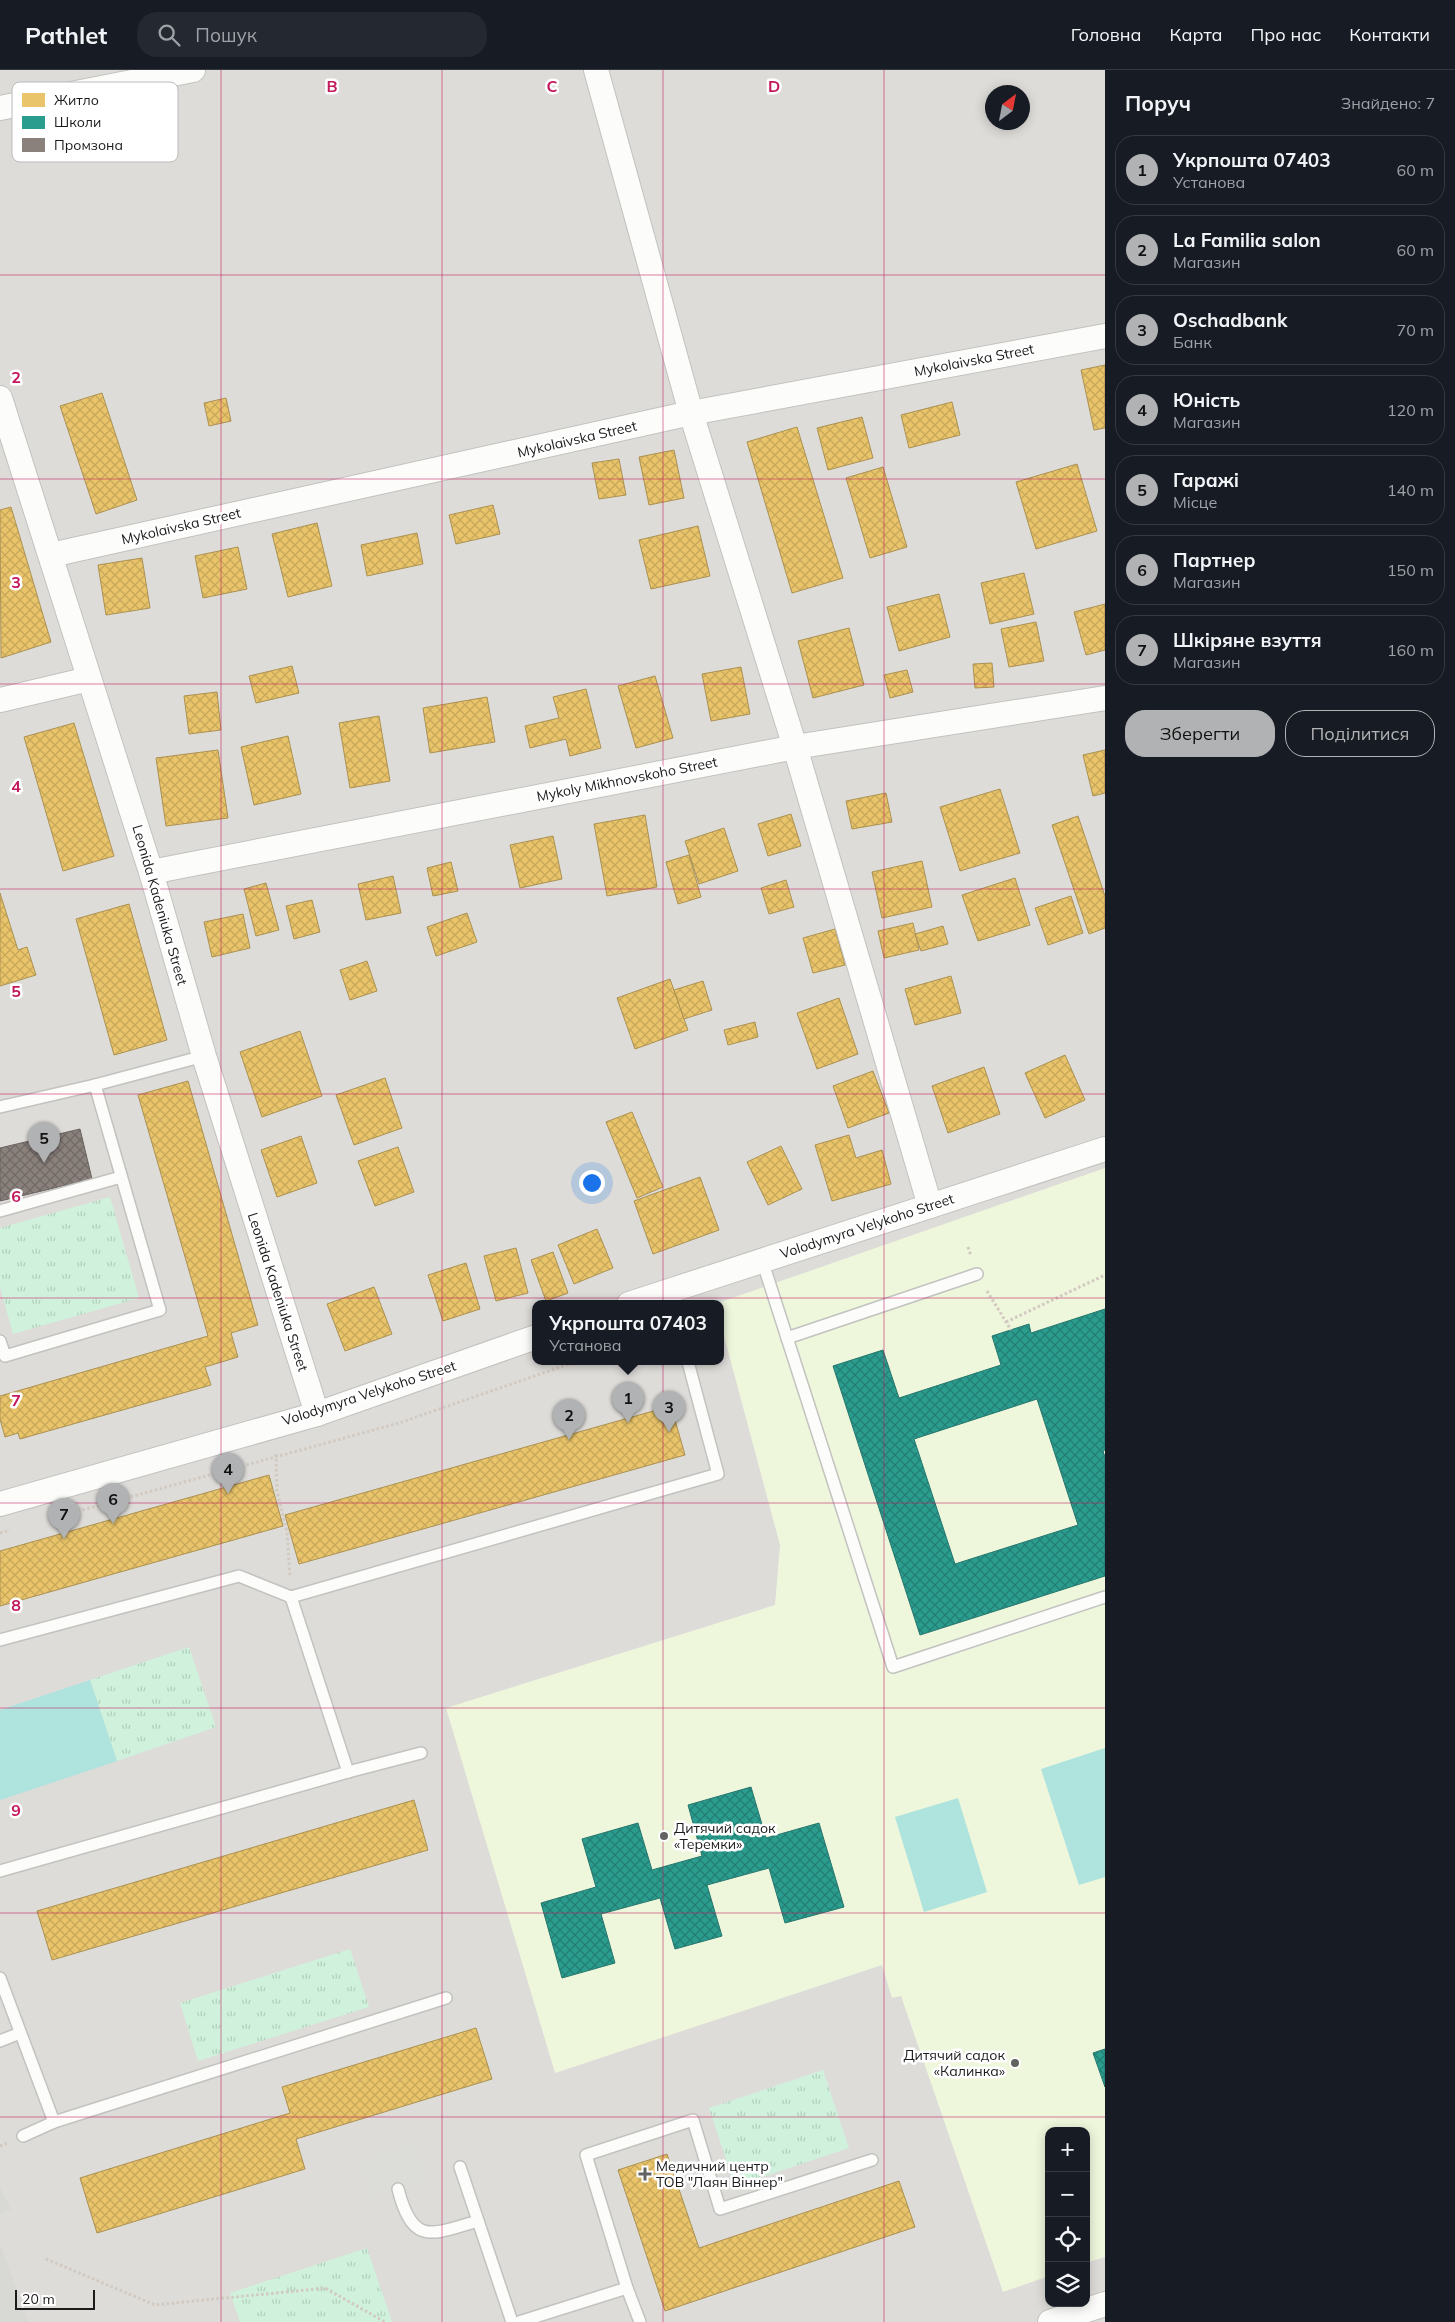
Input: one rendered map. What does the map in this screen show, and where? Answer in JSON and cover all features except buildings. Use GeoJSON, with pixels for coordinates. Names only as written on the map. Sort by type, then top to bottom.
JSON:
{"type":"FeatureCollection","features":[{"type":"Feature","properties":{"kind":"street"},"geometry":{"type":"LineString","coordinates":[[132,82],[193,70]]}},
{"type":"Feature","properties":{"kind":"street"},"geometry":{"type":"LineString","coordinates":[[596,70],[691,413],[795,746],[930,1206]]}},
{"type":"Feature","properties":{"kind":"street","name":"Mykolaivska Street"},"geometry":{"type":"LineString","coordinates":[[51,555],[691,413],[1105,336]]}},
{"type":"Feature","properties":{"kind":"street","name":"Leonida Kadeniuka Street"},"geometry":{"type":"LineString","coordinates":[[0,398],[151,872],[204,1056],[317,1414]]}},
{"type":"Feature","properties":{"kind":"street"},"geometry":{"type":"LineString","coordinates":[[0,700],[88,679]]}},
{"type":"Feature","properties":{"kind":"street","name":"Mykoly Mikhnovskoho Street"},"geometry":{"type":"LineString","coordinates":[[151,872],[795,746],[1105,698]]}},
{"type":"Feature","properties":{"kind":"street","name":"Volodymyra Velykoho Street"},"geometry":{"type":"LineString","coordinates":[[653,1300],[671,1297],[762,1260],[1105,1148]]}},
{"type":"Feature","properties":{"kind":"street","name":"Volodymyra Velykoho Street"},"geometry":{"type":"LineString","coordinates":[[0,1504],[276,1424],[317,1414],[532,1338]]}},
{"type":"Feature","properties":{"kind":"street"},"geometry":{"type":"LineString","coordinates":[[1050,2322],[1105,2304]]}},
{"type":"Feature","properties":{"kind":"lane"},"geometry":{"type":"LineString","coordinates":[[0,1107],[204,1056]]}},
{"type":"Feature","properties":{"kind":"lane"},"geometry":{"type":"LineString","coordinates":[[0,1341],[5,1356],[160,1310],[95,1084]]}},
{"type":"Feature","properties":{"kind":"lane"},"geometry":{"type":"LineString","coordinates":[[0,1212],[121,1177]]}},
{"type":"Feature","properties":{"kind":"lane"},"geometry":{"type":"LineString","coordinates":[[762,1260],[892,1667],[1105,1597]]}},
{"type":"Feature","properties":{"kind":"lane"},"geometry":{"type":"LineString","coordinates":[[787,1338],[977,1274]]}},
{"type":"Feature","properties":{"kind":"lane"},"geometry":{"type":"LineString","coordinates":[[0,1640],[239,1576],[291,1597],[718,1474],[689,1365]]}},
{"type":"Feature","properties":{"kind":"lane"},"geometry":{"type":"LineString","coordinates":[[291,1597],[348,1772]]}},
{"type":"Feature","properties":{"kind":"lane"},"geometry":{"type":"LineString","coordinates":[[0,1870],[421,1753]]}},
{"type":"Feature","properties":{"kind":"lane"},"geometry":{"type":"LineString","coordinates":[[0,1978],[54,2122]]}},
{"type":"Feature","properties":{"kind":"lane"},"geometry":{"type":"LineString","coordinates":[[23,2136],[54,2122],[446,1998]]}},
{"type":"Feature","properties":{"kind":"lane"},"geometry":{"type":"LineString","coordinates":[[0,2041],[20,2033]]}},
{"type":"Feature","properties":{"kind":"lane"},"geometry":{"type":"LineString","coordinates":[[640,2322],[627,2288],[586,2155],[693,2120],[720,2209],[872,2160]]}},
{"type":"Feature","properties":{"kind":"lane"},"geometry":{"type":"LineString","coordinates":[[460,2166],[512,2322]]}},
{"type":"Feature","properties":{"kind":"lane"},"geometry":{"type":"LineString","coordinates":[[398,2189],[407,2216],[423,2232],[439,2232],[478,2220]]}},
{"type":"Feature","properties":{"kind":"lane"},"geometry":{"type":"LineString","coordinates":[[519,2322],[627,2288]]}},
{"type":"Feature","properties":{"kind":"path"},"geometry":{"type":"LineString","coordinates":[[1006,1322],[1105,1275]]}},
{"type":"Feature","properties":{"kind":"path"},"geometry":{"type":"LineString","coordinates":[[276,1424],[277,1491],[287,1532],[291,1597]]}},
{"type":"Feature","properties":{"kind":"path"},"geometry":{"type":"LineString","coordinates":[[46,2259],[155,2305],[326,2288],[385,2322]]}},
{"type":"Feature","properties":{"kind":"shaded area"},"geometry":{"type":"Polygon","coordinates":[[[0,70],[1105,70],[1105,2322],[0,2322],[0,70]]]}},
{"type":"Feature","properties":{"kind":"shaded area"},"geometry":{"type":"Polygon","coordinates":[[[1105,1168],[1105,2257],[1090,2262],[1090,2127],[1045,2127],[1045,2277],[1003,2292],[901,1996],[892,1998],[882,1965],[555,2073],[446,1708],[775,1605],[780,1545],[724,1336],[724,1301],[1105,1168]]]}},
{"type":"Feature","properties":{"kind":"shaded area"},"geometry":{"type":"Polygon","coordinates":[[[90,1680],[117,1761],[0,1800],[0,1710],[90,1680]]]}},
{"type":"Feature","properties":{"kind":"shaded area"},"geometry":{"type":"Polygon","coordinates":[[[1105,1748],[1105,1877],[1079,1885],[1041,1769],[1105,1748]]]}},
{"type":"Feature","properties":{"kind":"shaded area"},"geometry":{"type":"Polygon","coordinates":[[[958,1798],[987,1892],[924,1912],[895,1817],[958,1798]]]}},
{"type":"Feature","properties":{"kind":"shaded area"},"geometry":{"type":"Polygon","coordinates":[[[415,2144],[427,2180],[370,2198],[359,2162],[415,2144]]]}},
{"type":"Feature","properties":{"kind":"shaded area"},"geometry":{"type":"Polygon","coordinates":[[[0,2187],[11,2210],[0,2214],[0,2187]]]}},
{"type":"Feature","properties":{"kind":"shaded area"},"geometry":{"type":"Polygon","coordinates":[[[0,2244],[29,2322],[0,2322],[0,2244]]]}},
{"type":"Feature","properties":{"kind":"green space"},"geometry":{"type":"Polygon","coordinates":[[[110,1197],[139,1298],[13,1334],[0,1287],[0,1228],[110,1197]]]}},
{"type":"Feature","properties":{"kind":"green space"},"geometry":{"type":"Polygon","coordinates":[[[189,1647],[216,1727],[117,1761],[90,1680],[189,1647]]]}},
{"type":"Feature","properties":{"kind":"green space"},"geometry":{"type":"Polygon","coordinates":[[[350,1949],[369,2007],[198,2061],[180,2003],[350,1949]]]}},
{"type":"Feature","properties":{"kind":"green space"},"geometry":{"type":"Polygon","coordinates":[[[823,2070],[849,2148],[735,2186],[709,2108],[823,2070]]]}},
{"type":"Feature","properties":{"kind":"green space"},"geometry":{"type":"Polygon","coordinates":[[[367,2248],[392,2322],[240,2322],[230,2293],[367,2248]]]}},
{"type":"Feature","properties":{"kind":"place","name":"Гаражі"},"geometry":{"type":"Point","coordinates":[44,1163]}},
{"type":"Feature","properties":{"kind":"place","name":"Укрпошта 07403"},"geometry":{"type":"Point","coordinates":[628,1423]}},
{"type":"Feature","properties":{"kind":"place","name":"Oschadbank"},"geometry":{"type":"Point","coordinates":[669,1432]}},
{"type":"Feature","properties":{"kind":"place","name":"La Familia salon"},"geometry":{"type":"Point","coordinates":[569,1440]}},
{"type":"Feature","properties":{"kind":"place","name":"Юність"},"geometry":{"type":"Point","coordinates":[228,1494]}},
{"type":"Feature","properties":{"kind":"place","name":"Партнер"},"geometry":{"type":"Point","coordinates":[113,1524]}},
{"type":"Feature","properties":{"kind":"place","name":"Шкіряне взуття"},"geometry":{"type":"Point","coordinates":[64,1539]}},
{"type":"Feature","properties":{"kind":"place","name":"Дитячий садок «Теремки»"},"geometry":{"type":"Point","coordinates":[664,1836]}},
{"type":"Feature","properties":{"kind":"place","name":"Дитячий садок «Калинка»"},"geometry":{"type":"Point","coordinates":[1015,2063]}},
{"type":"Feature","properties":{"kind":"place","name":"Медичний центр ТОВ \"Лаян Віннер\""},"geometry":{"type":"Point","coordinates":[645,2174]}}]}
